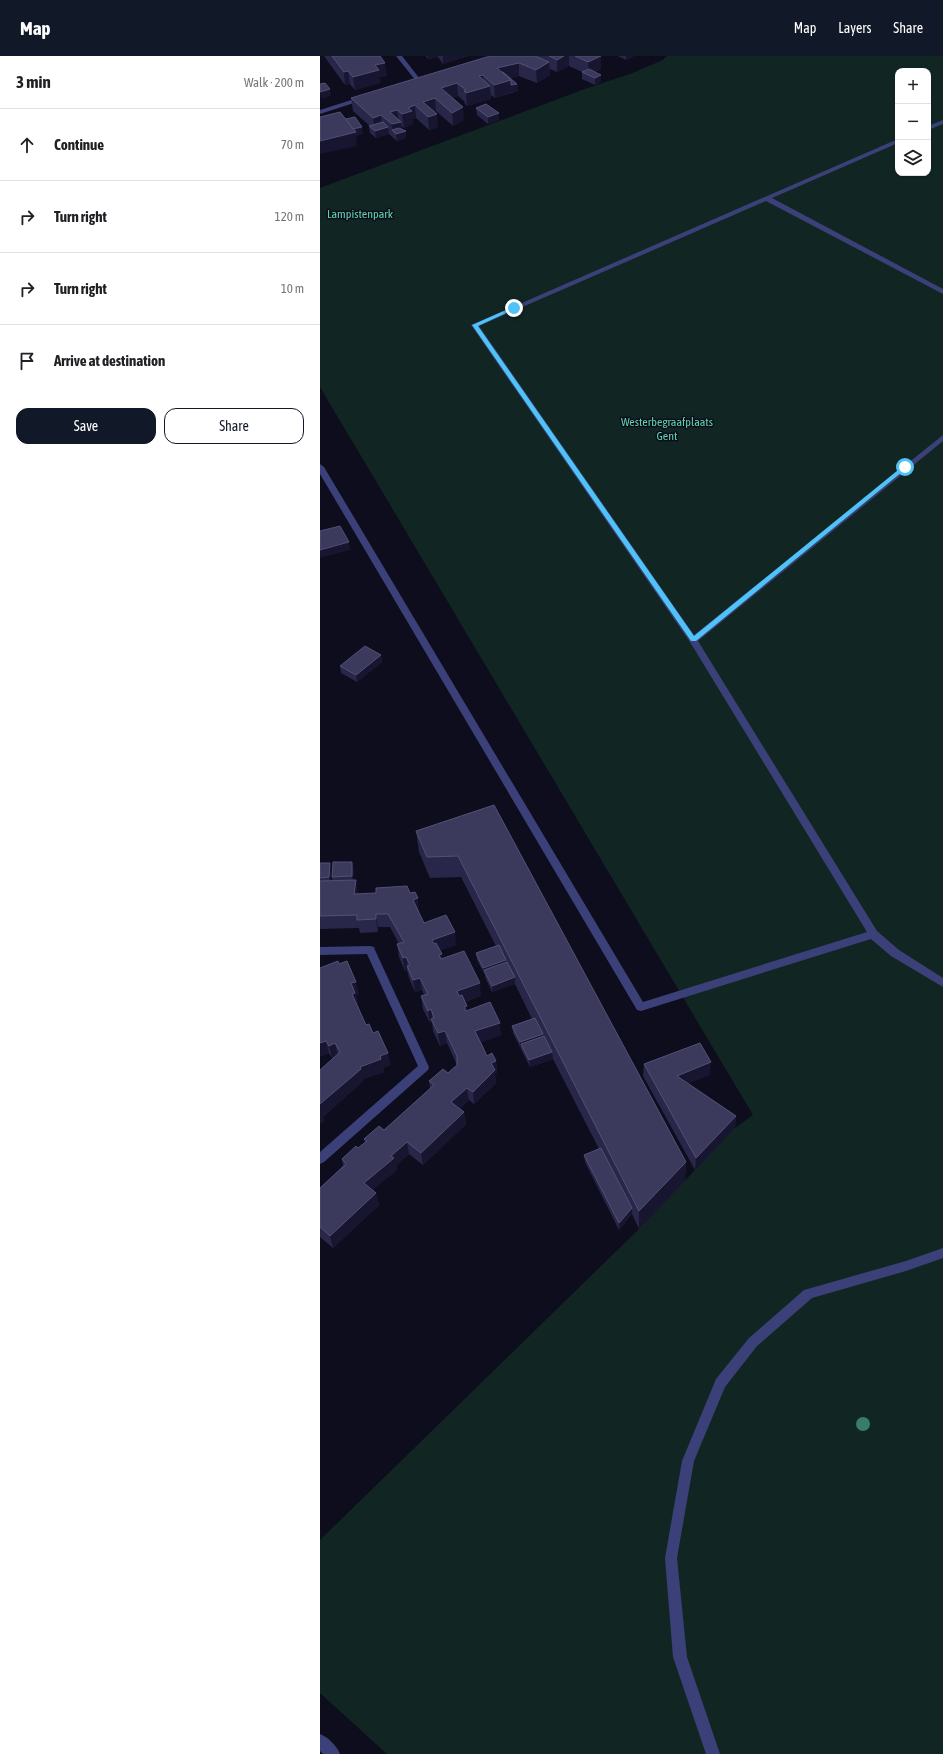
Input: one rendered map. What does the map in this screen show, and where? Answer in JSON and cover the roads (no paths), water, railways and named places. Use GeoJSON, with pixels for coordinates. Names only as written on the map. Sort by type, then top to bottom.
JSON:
{"type":"FeatureCollection","features":[{"type":"Feature","properties":{"kind":"street"},"geometry":{"type":"LineString","coordinates":[[399,56],[418,80]]}},
{"type":"Feature","properties":{"kind":"street"},"geometry":{"type":"LineString","coordinates":[[411,83],[426,78]]}},
{"type":"Feature","properties":{"kind":"street"},"geometry":{"type":"LineString","coordinates":[[320,112],[368,97]]}},
{"type":"Feature","properties":{"kind":"street"},"geometry":{"type":"LineString","coordinates":[[931,127],[943,122]]}},
{"type":"Feature","properties":{"kind":"street"},"geometry":{"type":"LineString","coordinates":[[895,142],[475,325],[694,640],[873,934],[895,953],[943,983]]}},
{"type":"Feature","properties":{"kind":"street"},"geometry":{"type":"LineString","coordinates":[[766,198],[943,292]]}},
{"type":"Feature","properties":{"kind":"street"},"geometry":{"type":"LineString","coordinates":[[694,640],[810,542],[836,524],[943,437]]}},
{"type":"Feature","properties":{"kind":"street"},"geometry":{"type":"LineString","coordinates":[[320,467],[641,1007],[873,934]]}},
{"type":"Feature","properties":{"kind":"street"},"geometry":{"type":"LineString","coordinates":[[320,951],[370,950],[424,1067],[320,1159]]}},
{"type":"Feature","properties":{"kind":"street"},"geometry":{"type":"LineString","coordinates":[[713,1754],[680,1657],[671,1558],[688,1461],[720,1383],[753,1342],[808,1294],[906,1266],[943,1253]]}},
{"type":"Feature","properties":{"kind":"street"},"geometry":{"type":"LineString","coordinates":[[320,1741],[333,1754]]}},
{"type":"Feature","properties":{"kind":"park label","name":"Lampistenpark"},"geometry":{"type":"Point","coordinates":[360,214]}},
{"type":"Feature","properties":{"kind":"park label","name":"Westerbegraafplaats Gent"},"geometry":{"type":"Point","coordinates":[667,429]}}]}
